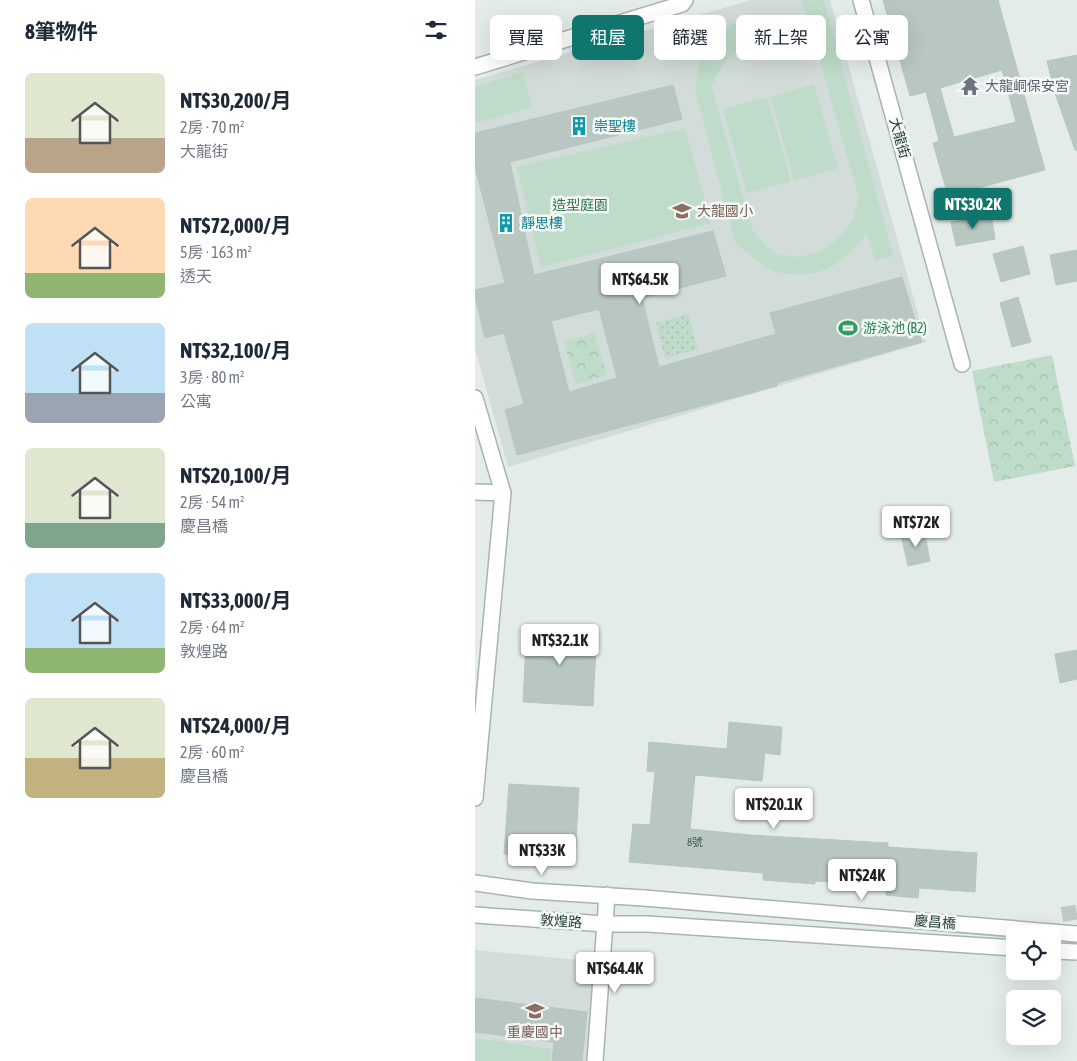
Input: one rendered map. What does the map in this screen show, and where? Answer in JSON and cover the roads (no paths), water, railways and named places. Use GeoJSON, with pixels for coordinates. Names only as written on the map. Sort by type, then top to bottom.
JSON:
{"type":"FeatureCollection","features":[{"type":"Feature","properties":{"kind":"street"},"geometry":{"type":"LineString","coordinates":[[475,67],[682,4],[685,0]]}},
{"type":"Feature","properties":{"kind":"street","name":"大龍街"},"geometry":{"type":"LineString","coordinates":[[861,0],[962,364]]}},
{"type":"Feature","properties":{"kind":"street"},"geometry":{"type":"LineString","coordinates":[[475,398],[503,493],[475,798]]}},
{"type":"Feature","properties":{"kind":"street"},"geometry":{"type":"LineString","coordinates":[[475,492],[503,493]]}},
{"type":"Feature","properties":{"kind":"street","name":"敦煌路"},"geometry":{"type":"LineString","coordinates":[[475,882],[532,890],[644,898]]}},
{"type":"Feature","properties":{"kind":"street"},"geometry":{"type":"LineString","coordinates":[[595,1061],[607,895]]}},
{"type":"Feature","properties":{"kind":"street","name":"慶昌橋"},"geometry":{"type":"LineString","coordinates":[[644,898],[1077,934]]}},
{"type":"Feature","properties":{"kind":"street","name":"敦煌路"},"geometry":{"type":"LineString","coordinates":[[475,915],[605,924],[647,924]]}},
{"type":"Feature","properties":{"kind":"street","name":"慶昌橋"},"geometry":{"type":"LineString","coordinates":[[647,924],[1006,947]]}},
{"type":"Feature","properties":{"kind":"street"},"geometry":{"type":"LineString","coordinates":[[1061,951],[1077,952]]}},
{"type":"Feature","properties":{"kind":"tunnel"},"geometry":{"type":"LineString","coordinates":[[1068,906],[1077,956]]}},
{"type":"Feature","properties":{"kind":"place","name":"大龍峒保安宮"},"geometry":{"type":"Point","coordinates":[970,86]}},
{"type":"Feature","properties":{"kind":"place","name":"崇聖樓"},"geometry":{"type":"Point","coordinates":[579,126]}},
{"type":"Feature","properties":{"kind":"place","name":"大龍國小"},"geometry":{"type":"Point","coordinates":[682,211]}},
{"type":"Feature","properties":{"kind":"place","name":"靜思樓"},"geometry":{"type":"Point","coordinates":[506,223]}},
{"type":"Feature","properties":{"kind":"place","name":"游泳池 (B2)"},"geometry":{"type":"Point","coordinates":[848,328]}},
{"type":"Feature","properties":{"kind":"place","name":"重慶國中"},"geometry":{"type":"Point","coordinates":[535,1011]}},
{"type":"Feature","properties":{"kind":"park label","name":"造型庭園"},"geometry":{"type":"Point","coordinates":[580,205]}}]}
